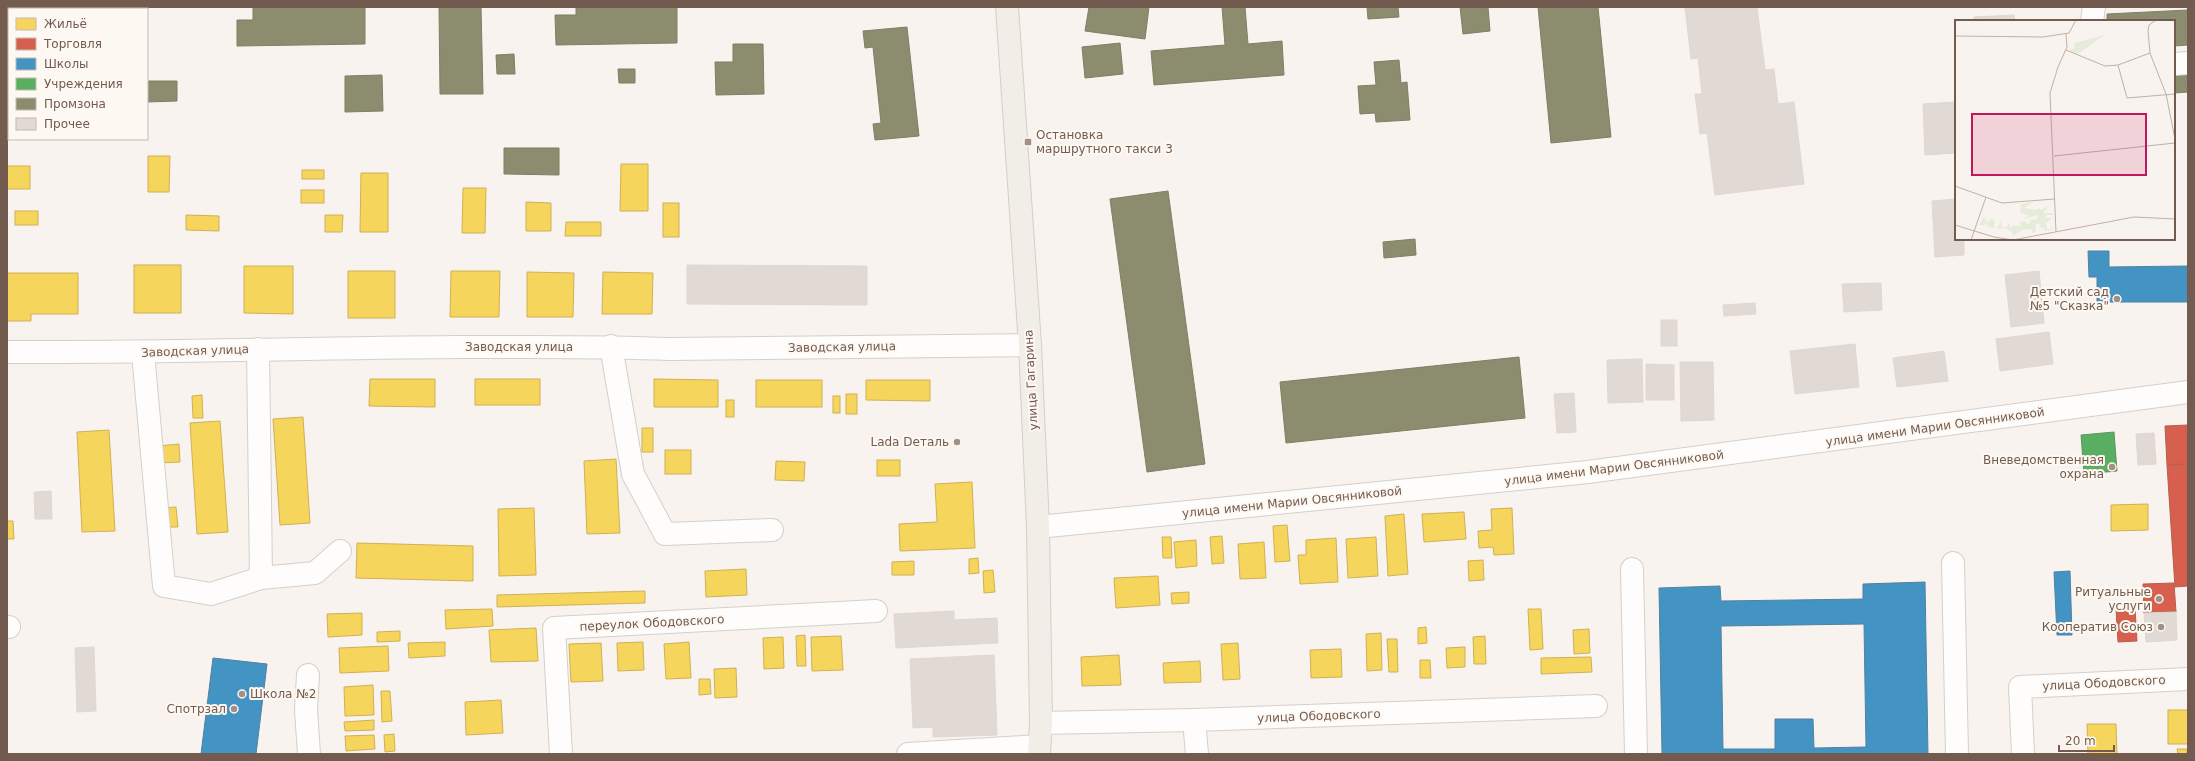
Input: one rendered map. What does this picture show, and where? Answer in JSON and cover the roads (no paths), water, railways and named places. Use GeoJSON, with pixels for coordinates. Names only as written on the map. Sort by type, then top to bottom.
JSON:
{"type":"FeatureCollection","features":[{"type":"Feature","properties":{"kind":"main road","name":"улица Гагарина"},"geometry":{"type":"LineString","coordinates":[[1007,7],[1030,345],[1038,527],[1041,723],[1039,750]]}},
{"type":"Feature","properties":{"kind":"street"},"geometry":{"type":"LineString","coordinates":[[2092,20],[2094,7]]}},
{"type":"Feature","properties":{"kind":"street"},"geometry":{"type":"LineString","coordinates":[[2175,64],[2188,62]]}},
{"type":"Feature","properties":{"kind":"street","name":"Заводская улица"},"geometry":{"type":"LineString","coordinates":[[7,352],[143,353],[258,349],[611,346],[670,349],[1030,345]]}},
{"type":"Feature","properties":{"kind":"street"},"geometry":{"type":"LineString","coordinates":[[611,346],[633,474],[665,534],[772,530]]}},
{"type":"Feature","properties":{"kind":"street"},"geometry":{"type":"LineString","coordinates":[[258,349],[261,578]]}},
{"type":"Feature","properties":{"kind":"street"},"geometry":{"type":"LineString","coordinates":[[143,353],[164,586],[211,594],[261,578],[315,573],[340,551]]}},
{"type":"Feature","properties":{"kind":"street","name":"улица имени Марии Овсянниковой"},"geometry":{"type":"LineString","coordinates":[[1038,527],[1596,471],[2188,392]]}},
{"type":"Feature","properties":{"kind":"street"},"geometry":{"type":"LineString","coordinates":[[1953,563],[1957,754]]}},
{"type":"Feature","properties":{"kind":"street"},"geometry":{"type":"LineString","coordinates":[[1632,569],[1636,754]]}},
{"type":"Feature","properties":{"kind":"street","name":"переулок Ободовского"},"geometry":{"type":"LineString","coordinates":[[561,754],[554,628],[876,611]]}},
{"type":"Feature","properties":{"kind":"street"},"geometry":{"type":"LineString","coordinates":[[308,674],[306,710],[309,754]]}},
{"type":"Feature","properties":{"kind":"street","name":"улица Ободовского"},"geometry":{"type":"LineString","coordinates":[[2024,754],[2020,688],[2188,678]]}},
{"type":"Feature","properties":{"kind":"street","name":"улица Ободовского"},"geometry":{"type":"LineString","coordinates":[[1041,723],[1194,720],[1596,706]]}},
{"type":"Feature","properties":{"kind":"street"},"geometry":{"type":"LineString","coordinates":[[1194,720],[1197,754]]}},
{"type":"Feature","properties":{"kind":"street"},"geometry":{"type":"LineString","coordinates":[[908,754],[1039,750]]}},
{"type":"Feature","properties":{"kind":"place","name":"Остановка маршрутного такси 3"},"geometry":{"type":"Point","coordinates":[1028,142]}},
{"type":"Feature","properties":{"kind":"place","name":"Детский сад №5 \"Сказка\""},"geometry":{"type":"Point","coordinates":[2117,299]}},
{"type":"Feature","properties":{"kind":"place","name":"Lada Dеталь"},"geometry":{"type":"Point","coordinates":[957,442]}},
{"type":"Feature","properties":{"kind":"place","name":"Вневедомственная охрана"},"geometry":{"type":"Point","coordinates":[2112,467]}},
{"type":"Feature","properties":{"kind":"place","name":"Ритуальные услуги"},"geometry":{"type":"Point","coordinates":[2159,599]}},
{"type":"Feature","properties":{"kind":"place","name":"Кооператив Союз"},"geometry":{"type":"Point","coordinates":[2161,627]}},
{"type":"Feature","properties":{"kind":"place","name":"Школа №2"},"geometry":{"type":"Point","coordinates":[242,694]}},
{"type":"Feature","properties":{"kind":"place","name":"Спотрзал"},"geometry":{"type":"Point","coordinates":[234,709]}}]}
